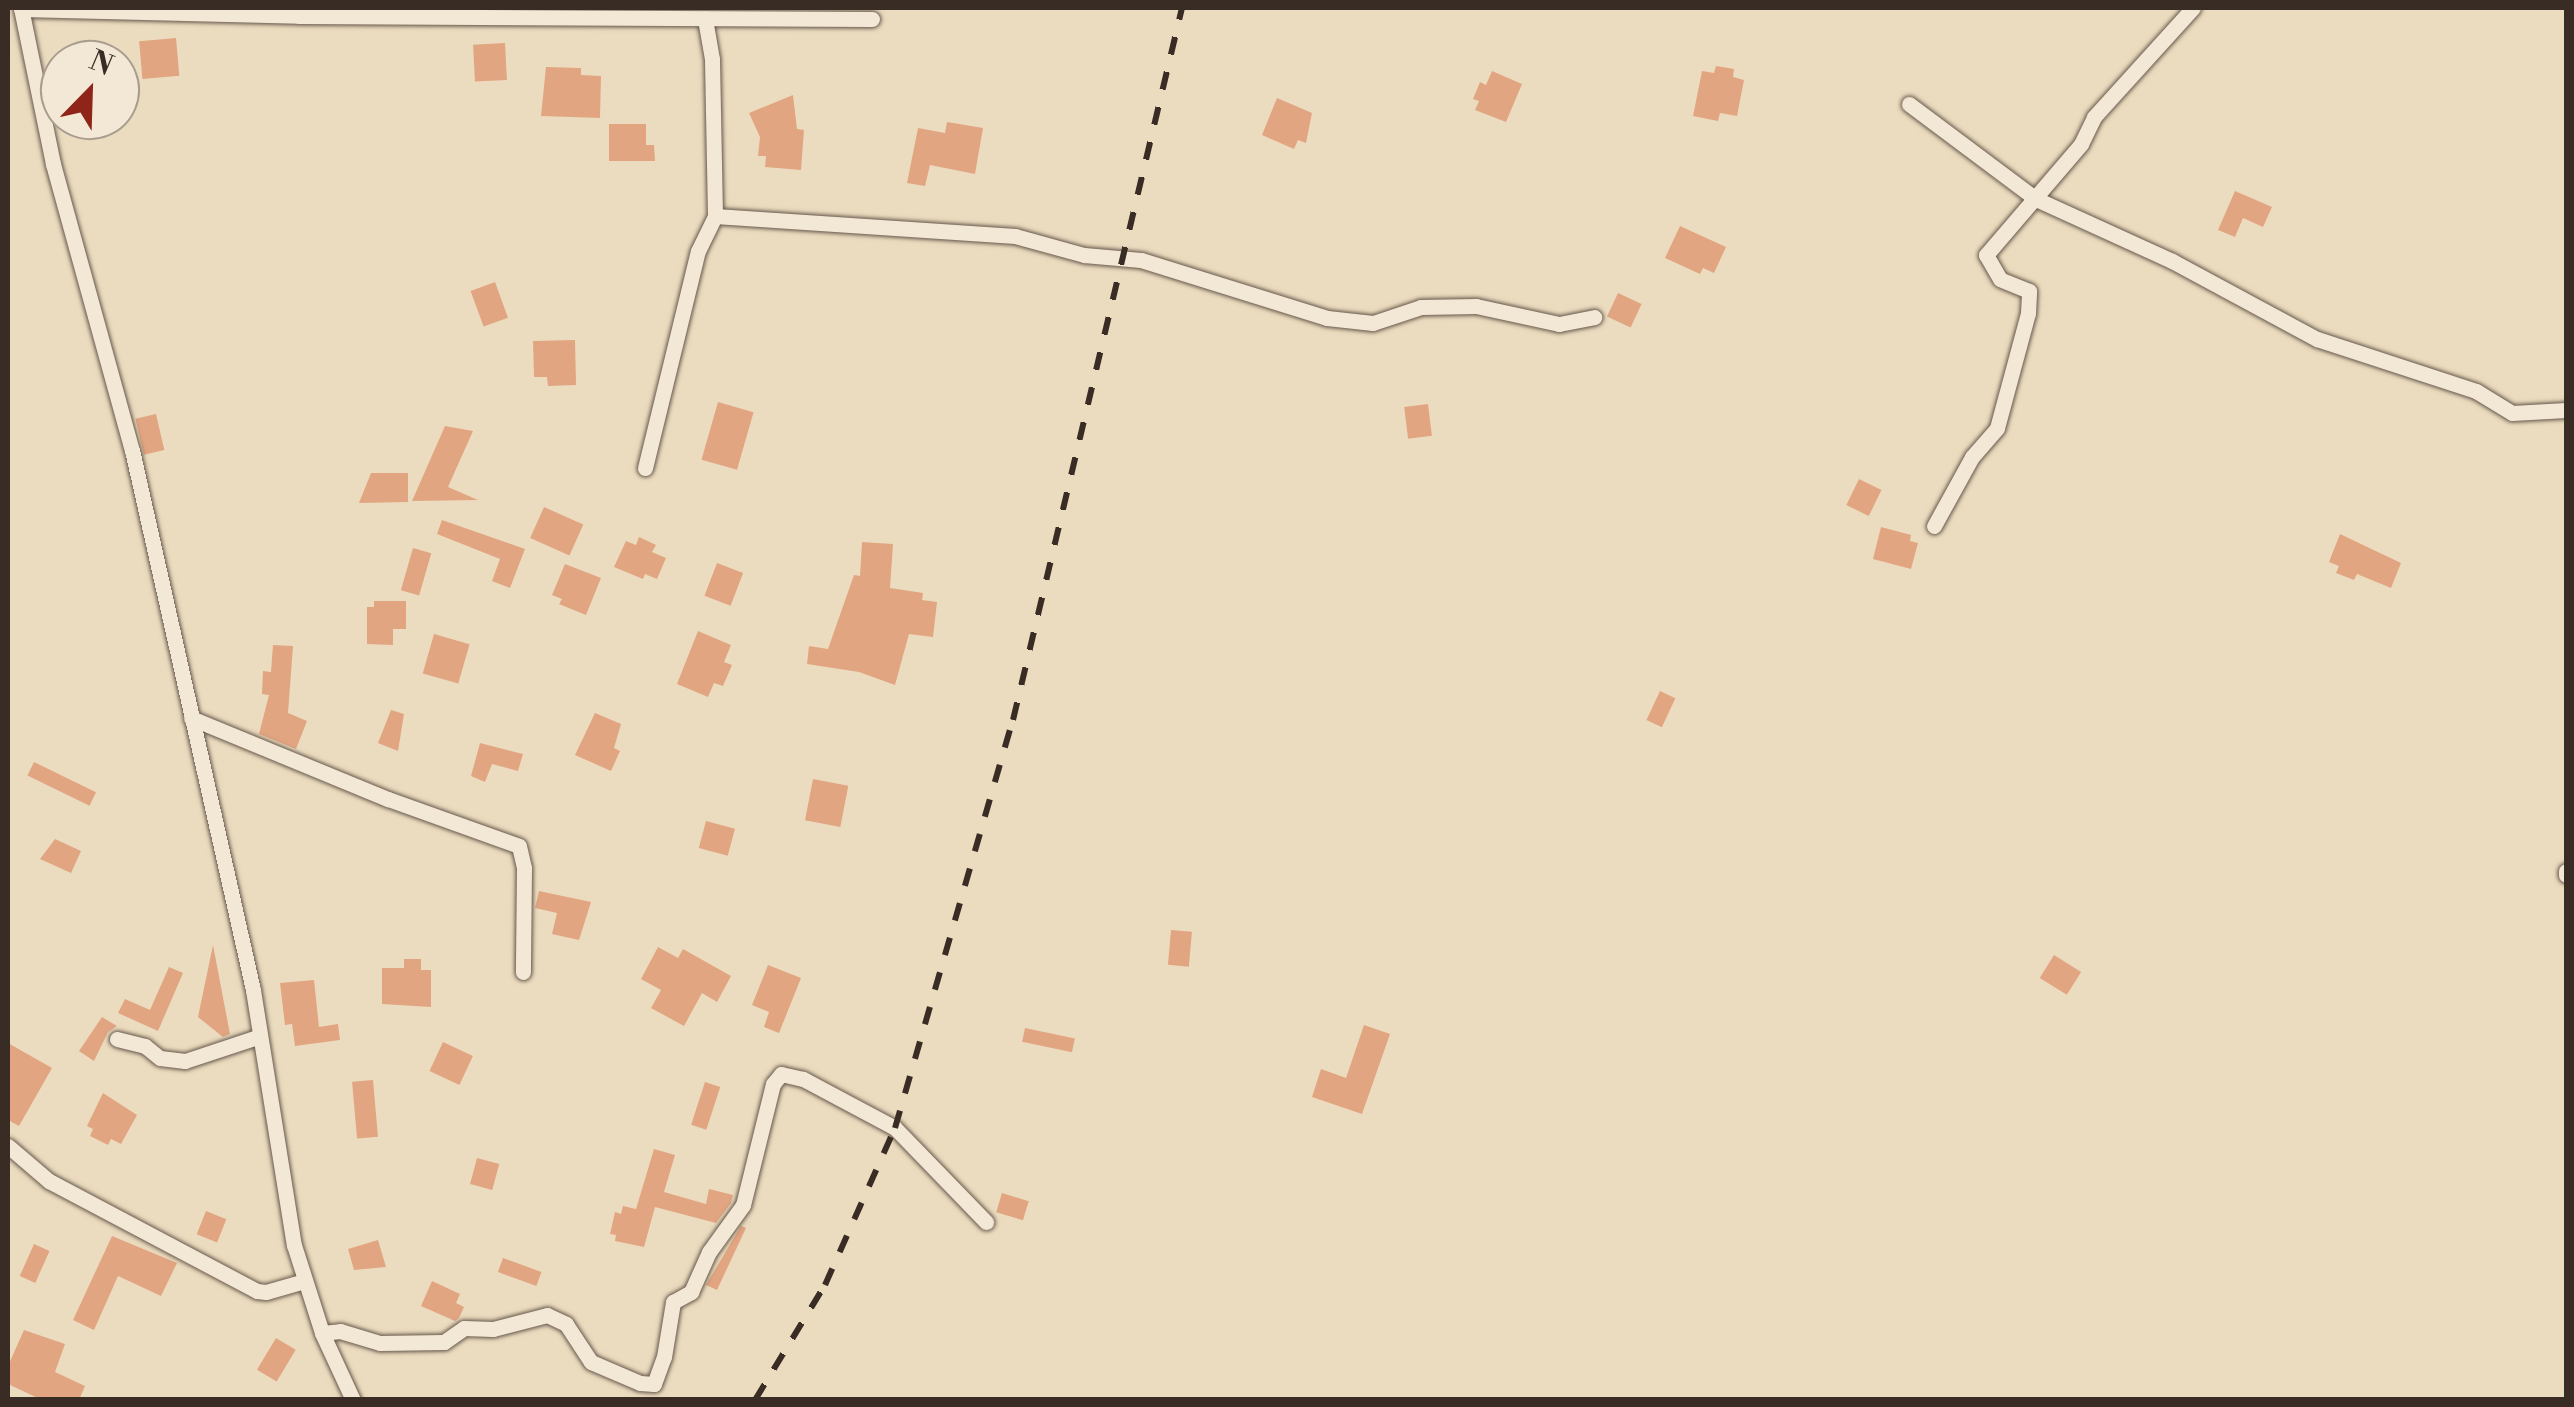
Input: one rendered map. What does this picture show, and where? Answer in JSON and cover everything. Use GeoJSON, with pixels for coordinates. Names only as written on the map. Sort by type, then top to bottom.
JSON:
{"type":"FeatureCollection","features":[{"type":"Feature","properties":{"kind":"street"},"geometry":{"type":"LineString","coordinates":[[353,1400],[322,1334],[304,1281],[260,1036],[132,450],[53,164],[21,8],[872,19]]}},
{"type":"Feature","properties":{"kind":"street"},"geometry":{"type":"LineString","coordinates":[[1934,526],[1972,457],[1997,428],[2028,313],[2029,292],[2000,279],[1986,255],[2081,144],[2094,117],[2193,8]]}},
{"type":"Feature","properties":{"kind":"street"},"geometry":{"type":"LineString","coordinates":[[645,468],[698,250],[715,216],[712,59],[705,18]]}},
{"type":"Feature","properties":{"kind":"street"},"geometry":{"type":"LineString","coordinates":[[1909,104],[2036,199],[2172,261],[2317,339],[2476,392],[2512,413],[2566,410]]}},
{"type":"Feature","properties":{"kind":"street"},"geometry":{"type":"LineString","coordinates":[[715,216],[1016,236],[1084,255],[1141,260],[1327,318],[1373,323],[1421,307],[1476,306],[1560,324],[1594,317]]}},
{"type":"Feature","properties":{"kind":"street"},"geometry":{"type":"LineString","coordinates":[[190,718],[388,799],[520,846],[524,868],[523,972]]}},
{"type":"Feature","properties":{"kind":"street"},"geometry":{"type":"LineString","coordinates":[[117,1039],[145,1046],[160,1058],[185,1061],[260,1036]]}},
{"type":"Feature","properties":{"kind":"street"},"geometry":{"type":"LineString","coordinates":[[322,1334],[340,1331],[380,1343],[444,1342],[464,1328],[493,1329],[547,1315],[566,1324],[591,1362],[645,1385],[654,1384],[664,1356],[673,1302],[690,1292],[710,1252],[743,1205],[774,1084],[780,1074],[803,1079],[895,1128],[986,1222]]}},
{"type":"Feature","properties":{"kind":"street"},"geometry":{"type":"LineString","coordinates":[[8,1146],[49,1181],[257,1290],[266,1292],[304,1281]]}},
{"type":"Feature","properties":{"kind":"building"},"geometry":{"type":"Polygon","coordinates":[[[176,38],[179,76],[142,79],[140,41],[176,38]]]}},
{"type":"Feature","properties":{"kind":"building"},"geometry":{"type":"Polygon","coordinates":[[[505,43],[507,80],[475,82],[473,45],[505,43]]]}},
{"type":"Feature","properties":{"kind":"building"},"geometry":{"type":"Polygon","coordinates":[[[1716,66],[1734,69],[1733,77],[1744,80],[1737,116],[1720,113],[1718,121],[1693,116],[1702,71],[1714,73],[1716,66]]]}},
{"type":"Feature","properties":{"kind":"building"},"geometry":{"type":"Polygon","coordinates":[[[546,67],[581,68],[581,75],[601,76],[600,118],[541,116],[546,67]]]}},
{"type":"Feature","properties":{"kind":"building"},"geometry":{"type":"Polygon","coordinates":[[[1492,71],[1522,84],[1506,122],[1475,110],[1479,101],[1473,99],[1480,82],[1486,85],[1492,71]]]}},
{"type":"Feature","properties":{"kind":"building"},"geometry":{"type":"Polygon","coordinates":[[[793,95],[797,129],[804,130],[801,170],[765,167],[766,156],[758,156],[760,137],[749,113],[793,95]]]}},
{"type":"Feature","properties":{"kind":"building"},"geometry":{"type":"Polygon","coordinates":[[[1277,98],[1312,113],[1306,143],[1298,140],[1294,149],[1262,135],[1277,98]]]}},
{"type":"Feature","properties":{"kind":"building"},"geometry":{"type":"Polygon","coordinates":[[[947,122],[983,128],[975,174],[930,165],[925,186],[907,183],[918,128],[945,133],[947,122]]]}},
{"type":"Feature","properties":{"kind":"building"},"geometry":{"type":"Polygon","coordinates":[[[609,124],[646,124],[646,145],[654,145],[655,161],[609,161],[609,124]]]}},
{"type":"Feature","properties":{"kind":"building"},"geometry":{"type":"Polygon","coordinates":[[[2235,191],[2272,207],[2263,227],[2243,218],[2235,237],[2218,230],[2235,191]]]}},
{"type":"Feature","properties":{"kind":"building"},"geometry":{"type":"Polygon","coordinates":[[[1680,226],[1726,247],[1714,273],[1703,268],[1700,274],[1665,258],[1680,226]]]}},
{"type":"Feature","properties":{"kind":"building"},"geometry":{"type":"Polygon","coordinates":[[[495,282],[508,318],[484,327],[471,291],[495,282]]]}},
{"type":"Feature","properties":{"kind":"building"},"geometry":{"type":"Polygon","coordinates":[[[1618,293],[1642,304],[1631,328],[1607,317],[1618,293]]]}},
{"type":"Feature","properties":{"kind":"building"},"geometry":{"type":"Polygon","coordinates":[[[575,340],[576,385],[548,386],[547,377],[534,377],[533,341],[575,340]]]}},
{"type":"Feature","properties":{"kind":"building"},"geometry":{"type":"Polygon","coordinates":[[[718,402],[754,412],[737,470],[701,460],[718,402]]]}},
{"type":"Feature","properties":{"kind":"building"},"geometry":{"type":"Polygon","coordinates":[[[1428,404],[1432,436],[1408,439],[1404,407],[1428,404]]]}},
{"type":"Feature","properties":{"kind":"building"},"geometry":{"type":"Polygon","coordinates":[[[156,414],[164,450],[144,455],[136,419],[156,414]]]}},
{"type":"Feature","properties":{"kind":"building"},"geometry":{"type":"Polygon","coordinates":[[[445,426],[473,431],[448,487],[478,500],[412,501],[445,426]]]}},
{"type":"Feature","properties":{"kind":"building"},"geometry":{"type":"Polygon","coordinates":[[[371,473],[408,473],[408,502],[359,503],[371,473]]]}},
{"type":"Feature","properties":{"kind":"building"},"geometry":{"type":"Polygon","coordinates":[[[1859,479],[1881,490],[1869,516],[1846,505],[1859,479]]]}},
{"type":"Feature","properties":{"kind":"building"},"geometry":{"type":"Polygon","coordinates":[[[544,507],[583,524],[569,556],[530,538],[544,507]]]}},
{"type":"Feature","properties":{"kind":"building"},"geometry":{"type":"Polygon","coordinates":[[[442,520],[525,549],[510,588],[492,581],[500,559],[437,534],[442,520]]]}},
{"type":"Feature","properties":{"kind":"building"},"geometry":{"type":"Polygon","coordinates":[[[1881,527],[1911,535],[1910,541],[1918,543],[1911,569],[1873,559],[1881,527]]]}},
{"type":"Feature","properties":{"kind":"building"},"geometry":{"type":"Polygon","coordinates":[[[2340,534],[2401,563],[2391,588],[2357,574],[2354,580],[2336,573],[2339,566],[2329,562],[2340,534]]]}},
{"type":"Feature","properties":{"kind":"building"},"geometry":{"type":"Polygon","coordinates":[[[639,537],[656,545],[652,552],[666,558],[657,579],[645,574],[643,579],[614,567],[626,541],[636,545],[639,537]]]}},
{"type":"Feature","properties":{"kind":"building"},"geometry":{"type":"Polygon","coordinates":[[[862,542],[893,544],[890,588],[923,593],[922,600],[937,602],[933,637],[909,634],[895,685],[859,672],[807,664],[809,646],[828,649],[854,575],[860,576],[862,542]]]}},
{"type":"Feature","properties":{"kind":"building"},"geometry":{"type":"Polygon","coordinates":[[[413,548],[431,553],[419,596],[401,590],[413,548]]]}},
{"type":"Feature","properties":{"kind":"building"},"geometry":{"type":"Polygon","coordinates":[[[717,563],[743,573],[731,606],[704,596],[717,563]]]}},
{"type":"Feature","properties":{"kind":"building"},"geometry":{"type":"Polygon","coordinates":[[[565,564],[601,578],[586,615],[559,604],[562,599],[552,595],[565,564]]]}},
{"type":"Feature","properties":{"kind":"building"},"geometry":{"type":"Polygon","coordinates":[[[374,601],[406,601],[406,629],[393,629],[393,645],[367,644],[367,607],[374,607],[374,601]]]}},
{"type":"Feature","properties":{"kind":"building"},"geometry":{"type":"Polygon","coordinates":[[[698,631],[731,645],[724,662],[732,665],[723,686],[714,683],[708,697],[677,684],[698,631]]]}},
{"type":"Feature","properties":{"kind":"building"},"geometry":{"type":"Polygon","coordinates":[[[434,634],[470,644],[458,684],[423,673],[434,634]]]}},
{"type":"Feature","properties":{"kind":"building"},"geometry":{"type":"Polygon","coordinates":[[[273,645],[293,646],[288,713],[307,721],[296,749],[259,734],[269,695],[262,694],[263,671],[271,672],[273,645]]]}},
{"type":"Feature","properties":{"kind":"building"},"geometry":{"type":"Polygon","coordinates":[[[1660,691],[1675,698],[1662,727],[1646,720],[1660,691]]]}},
{"type":"Feature","properties":{"kind":"building"},"geometry":{"type":"Polygon","coordinates":[[[391,710],[404,714],[398,751],[378,743],[391,710]]]}},
{"type":"Feature","properties":{"kind":"building"},"geometry":{"type":"Polygon","coordinates":[[[595,713],[621,724],[614,748],[620,751],[611,771],[575,755],[595,713]]]}},
{"type":"Feature","properties":{"kind":"building"},"geometry":{"type":"Polygon","coordinates":[[[480,743],[523,754],[518,771],[492,764],[485,782],[471,776],[480,743]]]}},
{"type":"Feature","properties":{"kind":"building"},"geometry":{"type":"Polygon","coordinates":[[[34,762],[96,792],[89,806],[27,775],[34,762]]]}},
{"type":"Feature","properties":{"kind":"building"},"geometry":{"type":"Polygon","coordinates":[[[813,779],[848,786],[840,827],[805,820],[813,779]]]}},
{"type":"Feature","properties":{"kind":"building"},"geometry":{"type":"Polygon","coordinates":[[[706,821],[735,829],[728,856],[699,848],[706,821]]]}},
{"type":"Feature","properties":{"kind":"building"},"geometry":{"type":"Polygon","coordinates":[[[55,839],[81,851],[71,873],[40,859],[55,839]]]}},
{"type":"Feature","properties":{"kind":"building"},"geometry":{"type":"Polygon","coordinates":[[[539,891],[591,902],[579,940],[552,934],[557,913],[535,908],[539,891]]]}},
{"type":"Feature","properties":{"kind":"building"},"geometry":{"type":"Polygon","coordinates":[[[1171,930],[1192,932],[1189,967],[1168,965],[1171,930]]]}},
{"type":"Feature","properties":{"kind":"building"},"geometry":{"type":"Polygon","coordinates":[[[213,945],[230,1034],[223,1037],[198,1017],[213,945]]]}},
{"type":"Feature","properties":{"kind":"building"},"geometry":{"type":"Polygon","coordinates":[[[658,947],[678,958],[683,949],[731,976],[717,1002],[702,993],[684,1026],[651,1008],[661,990],[641,979],[658,947]]]}},
{"type":"Feature","properties":{"kind":"building"},"geometry":{"type":"Polygon","coordinates":[[[2054,955],[2081,972],[2067,995],[2040,978],[2054,955]]]}},
{"type":"Feature","properties":{"kind":"building"},"geometry":{"type":"Polygon","coordinates":[[[404,959],[421,959],[421,970],[431,970],[431,1007],[382,1004],[382,968],[404,968],[404,959]]]}},
{"type":"Feature","properties":{"kind":"building"},"geometry":{"type":"Polygon","coordinates":[[[768,965],[801,978],[779,1033],[764,1027],[769,1012],[752,1005],[768,965]]]}},
{"type":"Feature","properties":{"kind":"building"},"geometry":{"type":"Polygon","coordinates":[[[169,967],[183,973],[158,1031],[118,1013],[125,999],[150,1010],[169,967]]]}},
{"type":"Feature","properties":{"kind":"building"},"geometry":{"type":"Polygon","coordinates":[[[314,980],[319,1027],[338,1024],[340,1040],[295,1046],[292,1024],[285,1025],[280,983],[314,980]]]}},
{"type":"Feature","properties":{"kind":"building"},"geometry":{"type":"Polygon","coordinates":[[[102,1017],[117,1026],[108,1032],[94,1061],[79,1051],[102,1017]]]}},
{"type":"Feature","properties":{"kind":"building"},"geometry":{"type":"Polygon","coordinates":[[[1364,1025],[1390,1034],[1362,1114],[1312,1097],[1321,1069],[1346,1078],[1364,1025]]]}},
{"type":"Feature","properties":{"kind":"building"},"geometry":{"type":"Polygon","coordinates":[[[1025,1028],[1075,1039],[1072,1052],[1022,1042],[1025,1028]]]}},
{"type":"Feature","properties":{"kind":"building"},"geometry":{"type":"Polygon","coordinates":[[[443,1042],[473,1056],[459,1085],[429,1071],[443,1042]]]}},
{"type":"Feature","properties":{"kind":"building"},"geometry":{"type":"Polygon","coordinates":[[[8,1043],[52,1068],[19,1126],[8,1120],[8,1043]]]}},
{"type":"Feature","properties":{"kind":"building"},"geometry":{"type":"Polygon","coordinates":[[[373,1080],[378,1137],[357,1139],[352,1082],[373,1080]]]}},
{"type":"Feature","properties":{"kind":"building"},"geometry":{"type":"Polygon","coordinates":[[[705,1082],[720,1087],[706,1130],[691,1125],[705,1082]]]}},
{"type":"Feature","properties":{"kind":"building"},"geometry":{"type":"Polygon","coordinates":[[[103,1093],[137,1115],[121,1144],[111,1139],[108,1145],[90,1136],[93,1129],[87,1126],[103,1093]]]}},
{"type":"Feature","properties":{"kind":"building"},"geometry":{"type":"Polygon","coordinates":[[[654,1149],[675,1155],[664,1192],[706,1204],[709,1189],[733,1195],[731,1203],[716,1223],[655,1207],[644,1247],[615,1241],[616,1235],[610,1234],[615,1212],[621,1214],[623,1206],[636,1209],[654,1149]]]}},
{"type":"Feature","properties":{"kind":"building"},"geometry":{"type":"Polygon","coordinates":[[[477,1158],[499,1164],[492,1190],[470,1184],[477,1158]]]}},
{"type":"Feature","properties":{"kind":"building"},"geometry":{"type":"Polygon","coordinates":[[[1002,1193],[1029,1201],[1023,1220],[996,1212],[1002,1193]]]}},
{"type":"Feature","properties":{"kind":"building"},"geometry":{"type":"Polygon","coordinates":[[[206,1211],[226,1219],[217,1242],[197,1234],[206,1211]]]}},
{"type":"Feature","properties":{"kind":"building"},"geometry":{"type":"Polygon","coordinates":[[[741,1226],[746,1228],[717,1290],[706,1285],[741,1226]]]}},
{"type":"Feature","properties":{"kind":"building"},"geometry":{"type":"Polygon","coordinates":[[[112,1236],[177,1263],[161,1296],[118,1276],[94,1330],[73,1320],[112,1236]]]}},
{"type":"Feature","properties":{"kind":"building"},"geometry":{"type":"Polygon","coordinates":[[[378,1240],[386,1267],[354,1270],[348,1249],[378,1240]]]}},
{"type":"Feature","properties":{"kind":"building"},"geometry":{"type":"Polygon","coordinates":[[[34,1244],[50,1251],[35,1283],[20,1276],[34,1244]]]}},
{"type":"Feature","properties":{"kind":"building"},"geometry":{"type":"Polygon","coordinates":[[[503,1258],[542,1272],[536,1286],[498,1272],[503,1258]]]}},
{"type":"Feature","properties":{"kind":"building"},"geometry":{"type":"Polygon","coordinates":[[[432,1281],[460,1294],[456,1303],[464,1307],[455,1321],[421,1306],[432,1281]]]}},
{"type":"Feature","properties":{"kind":"building"},"geometry":{"type":"Polygon","coordinates":[[[24,1330],[65,1344],[55,1372],[85,1386],[79,1400],[42,1400],[8,1384],[8,1366],[24,1330]]]}},
{"type":"Feature","properties":{"kind":"building"},"geometry":{"type":"Polygon","coordinates":[[[276,1338],[296,1350],[277,1382],[257,1370],[276,1338]]]}},
{"type":"Feature","properties":{"kind":"railway"},"geometry":{"type":"LineString","coordinates":[[755,1400],[825,1285],[895,1128],[1013,720],[1182,8]]}}]}
